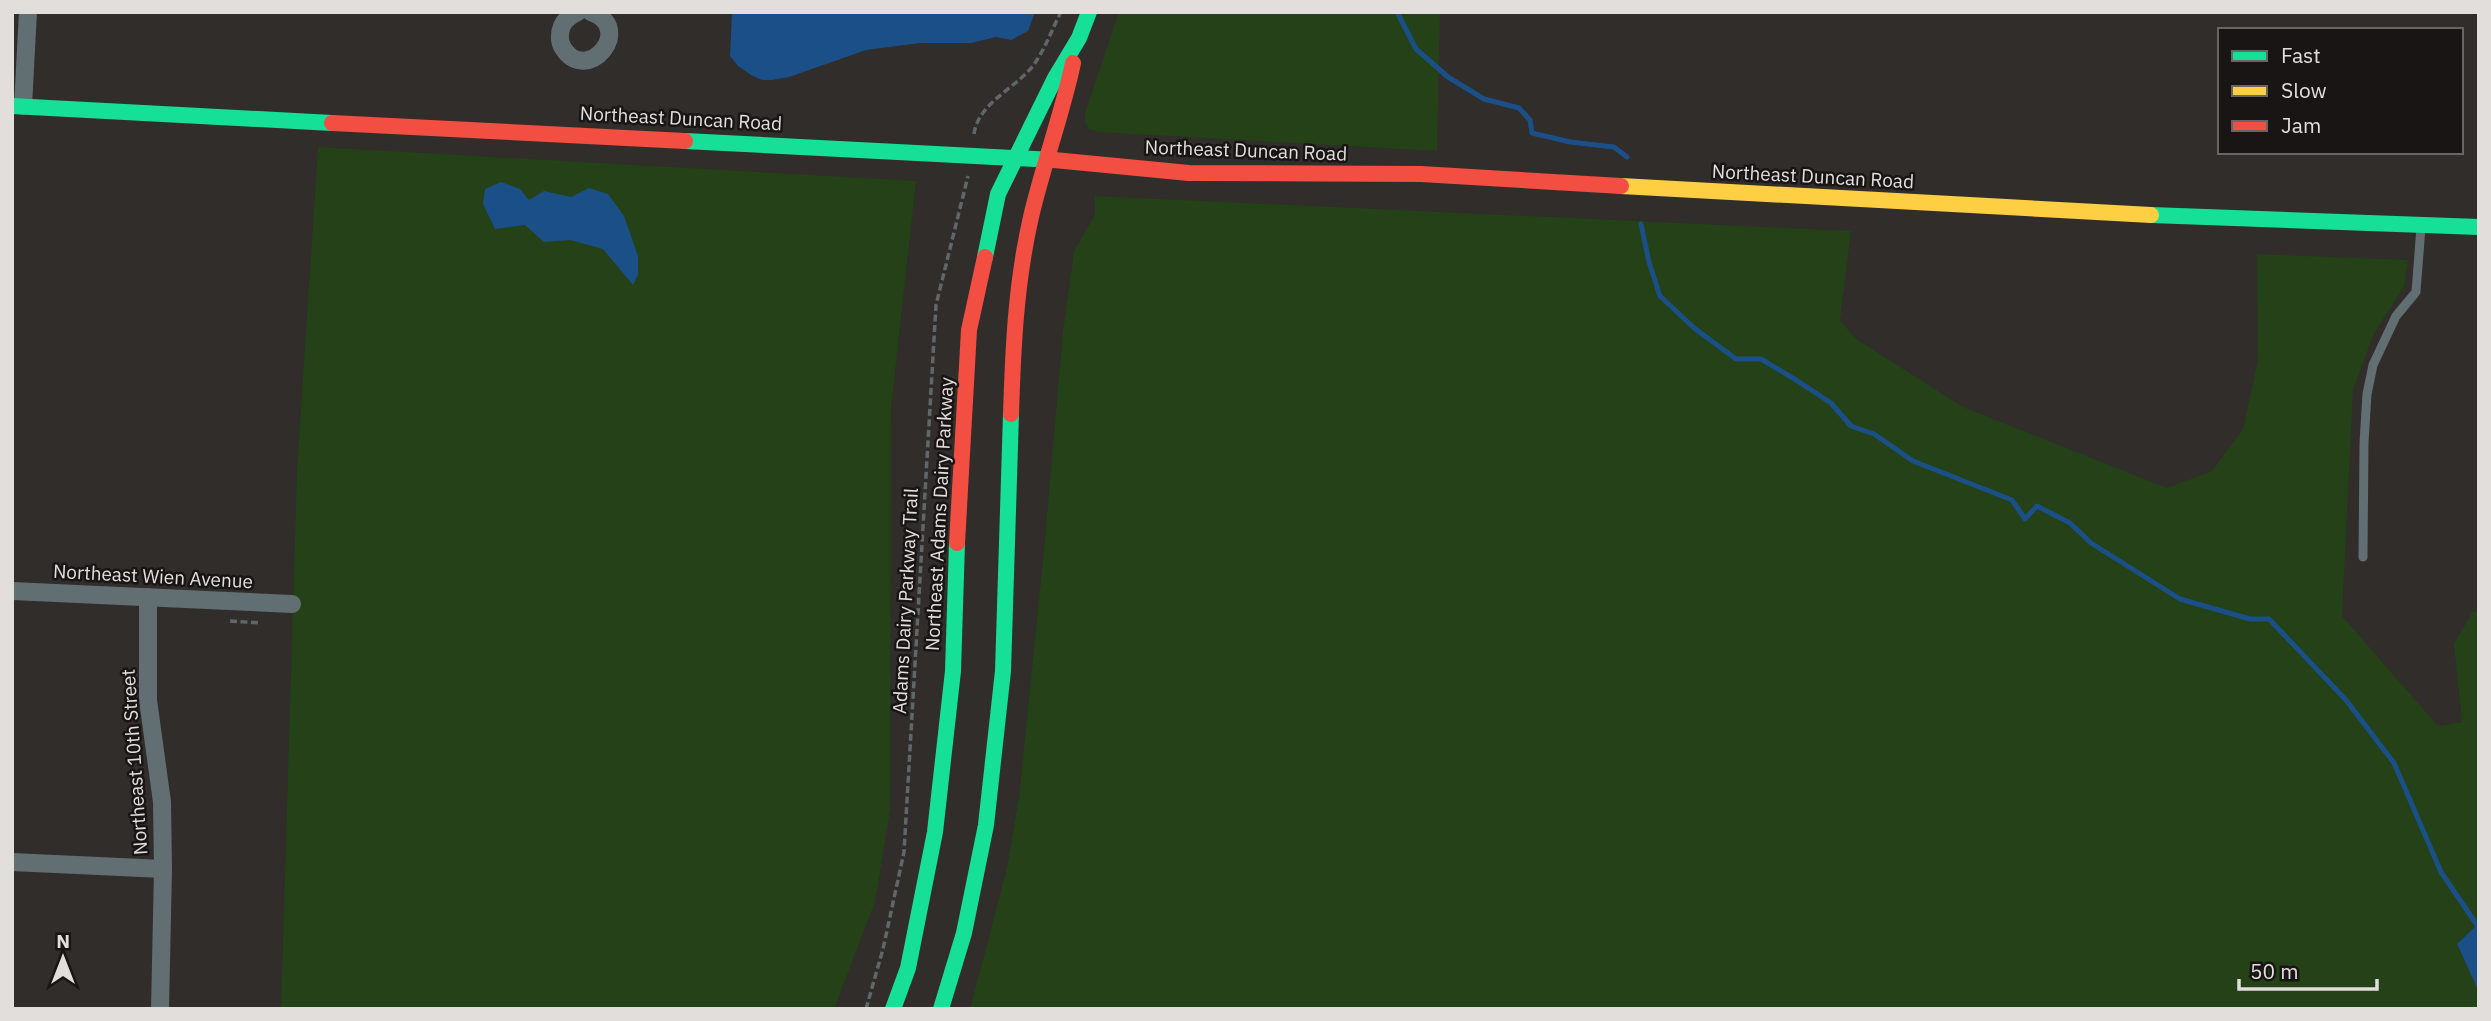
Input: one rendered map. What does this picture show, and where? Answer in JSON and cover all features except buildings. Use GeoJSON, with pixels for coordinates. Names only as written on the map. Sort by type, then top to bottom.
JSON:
{"type":"FeatureCollection","features":[{"type":"Feature","properties":{"kind":"street"},"geometry":{"type":"LineString","coordinates":[[18,106],[28,12]]}},
{"type":"Feature","properties":{"kind":"street"},"geometry":{"type":"LineString","coordinates":[[574,13],[562,26],[560,42],[569,55],[584,61],[599,56],[608,42],[607,26],[603,19],[591,12]]}},
{"type":"Feature","properties":{"kind":"street","name":"Northeast Adams Dairy Parkway"},"geometry":{"type":"LineString","coordinates":[[941,1009],[964,933],[986,825],[1003,671],[1014,331],[1030,221],[1045,159],[1065,102],[1079,38],[1089,12]]}},
{"type":"Feature","properties":{"kind":"street","name":"Northeast Adams Dairy Parkway"},"geometry":{"type":"LineString","coordinates":[[893,1009],[908,968],[937,819],[953,671],[957,533],[969,330],[998,194],[1055,78],[1079,38]]}},
{"type":"Feature","properties":{"kind":"street","name":"Northeast Duncan Road"},"geometry":{"type":"LineString","coordinates":[[18,106],[1045,159],[1189,173],[1430,175],[2066,212],[2479,227]]}},
{"type":"Feature","properties":{"kind":"street","name":"Northeast Wien Avenue"},"geometry":{"type":"LineString","coordinates":[[12,591],[292,604]]}},
{"type":"Feature","properties":{"kind":"street","name":"Northeast 10th Street"},"geometry":{"type":"LineString","coordinates":[[148,597],[148,699],[162,802],[160,1009]]}},
{"type":"Feature","properties":{"kind":"street"},"geometry":{"type":"LineString","coordinates":[[12,862],[163,869]]}},
{"type":"Feature","properties":{"kind":"lane"},"geometry":{"type":"LineString","coordinates":[[2363,556],[2367,394],[2373,365],[2390,328],[2396,316],[2416,292],[2421,225]]}},
{"type":"Feature","properties":{"kind":"path"},"geometry":{"type":"LineString","coordinates":[[975,127],[986,110],[1035,64],[1060,12]]}},
{"type":"Feature","properties":{"kind":"path","name":"Adams Dairy Parkway Trail"},"geometry":{"type":"LineString","coordinates":[[866,1009],[883,949],[904,852],[936,305],[965,193]]}},
{"type":"Feature","properties":{"kind":"green space"},"geometry":{"type":"Polygon","coordinates":[[[1119,12],[1440,12],[1437,151],[1098,132],[1089,129],[1085,123],[1085,113],[1119,12]]]}},
{"type":"Feature","properties":{"kind":"green space"},"geometry":{"type":"Polygon","coordinates":[[[318,147],[916,181],[891,408],[890,811],[875,902],[834,1009],[281,1009],[297,469],[318,147]]]}},
{"type":"Feature","properties":{"kind":"green space"},"geometry":{"type":"Polygon","coordinates":[[[1095,196],[1851,231],[1840,320],[1855,338],[1963,407],[2167,488],[2212,471],[2243,429],[2258,360],[2257,254],[2408,260],[2404,287],[2374,333],[2353,390],[2342,616],[2438,726],[2462,722],[2454,644],[2472,612],[2479,610],[2479,923],[2457,944],[2479,992],[2479,1009],[970,1009],[1007,868],[1019,797],[1063,332],[1074,251],[1095,215],[1095,196]]]}},
{"type":"Feature","properties":{"kind":"water"},"geometry":{"type":"Polygon","coordinates":[[[732,12],[1035,12],[1028,31],[1011,40],[996,37],[971,43],[920,43],[866,50],[789,77],[762,80],[738,66],[730,56],[732,12]]]}},
{"type":"Feature","properties":{"kind":"water"},"geometry":{"type":"Polygon","coordinates":[[[501,182],[520,189],[529,200],[544,191],[571,197],[589,188],[608,194],[624,216],[638,256],[638,275],[633,285],[603,249],[570,240],[544,242],[525,225],[495,229],[483,204],[485,189],[501,182]]]}},
{"type":"Feature","properties":{"kind":"water"},"geometry":{"type":"Polygon","coordinates":[[[2479,923],[2479,992],[2457,944],[2479,923]]]}},
{"type":"Feature","properties":{"kind":"waterway"},"geometry":{"type":"LineString","coordinates":[[1397,12],[1416,49],[1448,77],[1484,99],[1519,108],[1530,120],[1532,133],[1570,142],[1614,147],[1627,157]]}},
{"type":"Feature","properties":{"kind":"waterway"},"geometry":{"type":"LineString","coordinates":[[1641,224],[1660,296],[1694,328],[1736,359],[1761,359],[1831,403],[1851,426],[1874,434],[1913,461],[2012,500],[2025,519],[2037,506],[2070,523],[2091,543],[2180,599],[2250,619],[2269,619],[2346,700],[2394,763],[2441,872],[2479,928]]}},
{"type":"Feature","properties":{"kind":"traffic: fast"},"geometry":{"type":"LineString","coordinates":[[985,257],[998,194],[1055,78],[1079,38],[1089,12]]}},
{"type":"Feature","properties":{"kind":"traffic: fast"},"geometry":{"type":"LineString","coordinates":[[12,106],[332,123]]}},
{"type":"Feature","properties":{"kind":"traffic: fast"},"geometry":{"type":"LineString","coordinates":[[685,141],[1054,160]]}},
{"type":"Feature","properties":{"kind":"traffic: fast"},"geometry":{"type":"LineString","coordinates":[[2151,215],[2479,227]]}},
{"type":"Feature","properties":{"kind":"traffic: fast"},"geometry":{"type":"LineString","coordinates":[[941,1009],[964,933],[986,825],[1003,671],[1011,414]]}},
{"type":"Feature","properties":{"kind":"traffic: fast"},"geometry":{"type":"LineString","coordinates":[[893,1009],[908,968],[935,832],[953,671],[957,543]]}},
{"type":"Feature","properties":{"kind":"traffic: slow"},"geometry":{"type":"LineString","coordinates":[[1621,186],[2151,215]]}},
{"type":"Feature","properties":{"kind":"traffic: jam"},"geometry":{"type":"LineString","coordinates":[[1011,414],[1016,315],[1026,241],[1073,63]]}},
{"type":"Feature","properties":{"kind":"traffic: jam"},"geometry":{"type":"LineString","coordinates":[[332,123],[685,141]]}},
{"type":"Feature","properties":{"kind":"traffic: jam"},"geometry":{"type":"LineString","coordinates":[[1054,160],[1189,173],[1421,174],[1621,186]]}},
{"type":"Feature","properties":{"kind":"traffic: jam"},"geometry":{"type":"LineString","coordinates":[[957,543],[969,330],[985,257]]}}]}
